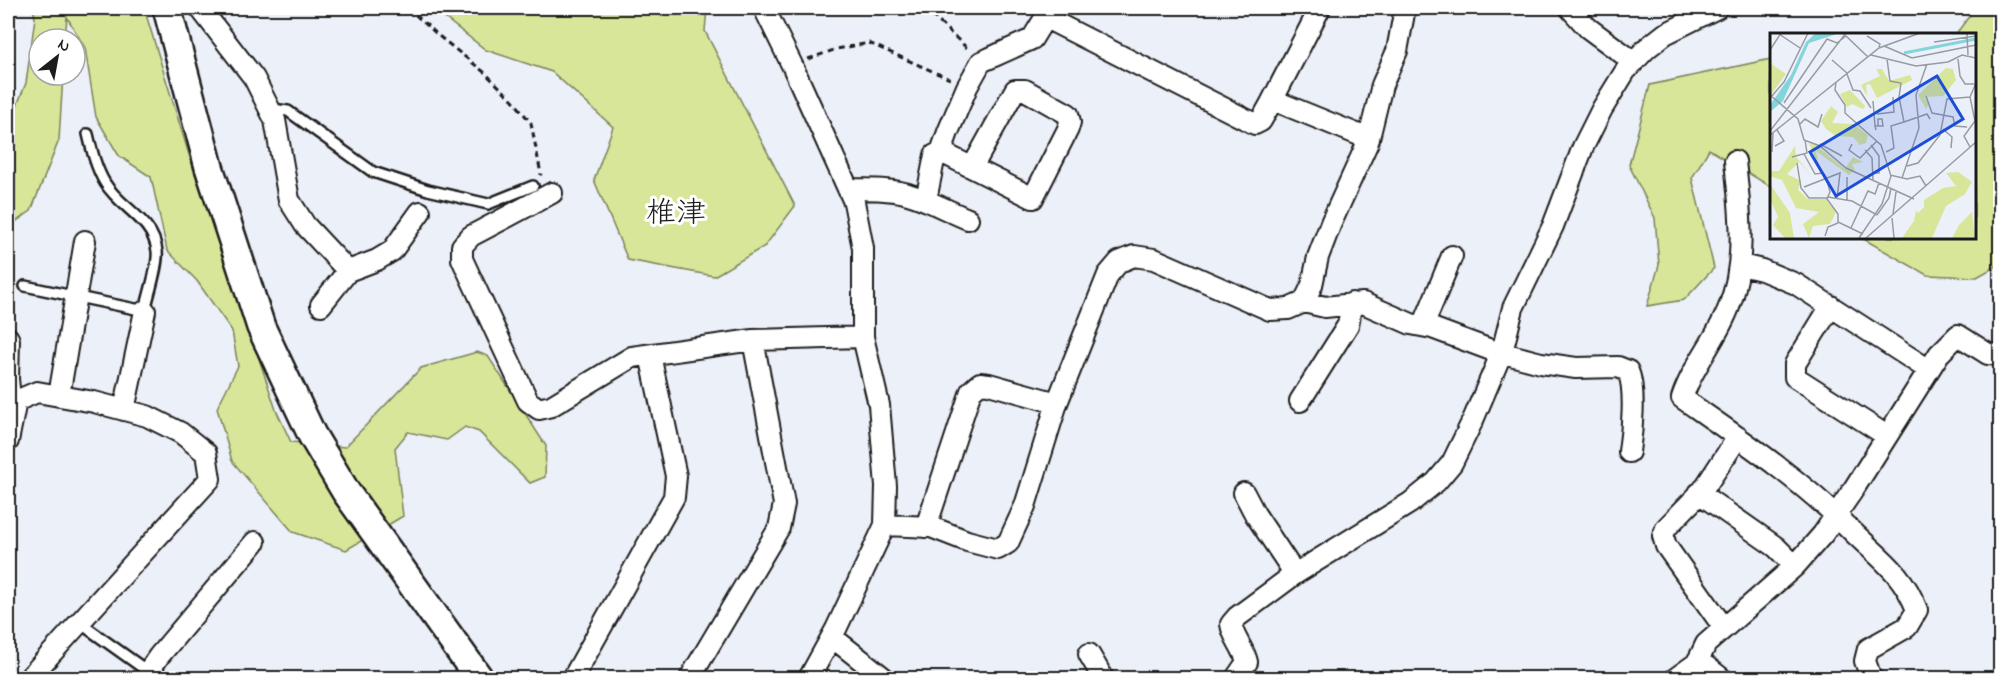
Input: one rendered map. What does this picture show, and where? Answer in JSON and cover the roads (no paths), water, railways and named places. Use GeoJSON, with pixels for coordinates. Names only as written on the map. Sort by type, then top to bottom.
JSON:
{"type":"FeatureCollection","features":[{"type":"Feature","properties":{"kind":"street"},"geometry":{"type":"LineString","coordinates":[[167,8],[209,167],[261,327],[312,435],[346,492],[478,678]]}},
{"type":"Feature","properties":{"kind":"street"},"geometry":{"type":"LineString","coordinates":[[201,8],[254,78],[269,109],[274,120],[289,200],[305,225],[348,271]]}},
{"type":"Feature","properties":{"kind":"street"},"geometry":{"type":"LineString","coordinates":[[764,8],[854,202],[863,248],[863,337],[879,405],[886,486],[885,525],[809,678]]}},
{"type":"Feature","properties":{"kind":"street"},"geometry":{"type":"LineString","coordinates":[[926,200],[935,155],[941,152],[967,87],[981,62],[1032,39],[1048,13],[1255,124],[1261,121],[1273,100],[1320,8]]}},
{"type":"Feature","properties":{"kind":"street"},"geometry":{"type":"LineString","coordinates":[[1304,302],[1312,285],[1317,257],[1369,139],[1382,85],[1396,51],[1405,8]]}},
{"type":"Feature","properties":{"kind":"street"},"geometry":{"type":"LineString","coordinates":[[1570,8],[1588,28],[1634,62]]}},
{"type":"Feature","properties":{"kind":"street"},"geometry":{"type":"LineString","coordinates":[[1236,678],[1247,662],[1245,653],[1232,633],[1231,624],[1259,599],[1295,574],[1410,503],[1436,482],[1452,463],[1502,352],[1513,308],[1553,226],[1583,147],[1608,99],[1626,70],[1665,34],[1717,8]]}},
{"type":"Feature","properties":{"kind":"street"},"geometry":{"type":"LineString","coordinates":[[941,152],[1033,198],[1068,129],[1070,122],[1068,114],[1025,90],[1016,90],[973,166]]}},
{"type":"Feature","properties":{"kind":"street"},"geometry":{"type":"LineString","coordinates":[[1273,100],[1369,139]]}},
{"type":"Feature","properties":{"kind":"street"},"geometry":{"type":"LineString","coordinates":[[1735,161],[1741,266],[1729,308],[1690,378],[1682,398],[1738,437],[1836,514],[1887,562],[1910,590],[1917,610],[1907,627],[1868,649],[1865,661],[1871,678]]}},
{"type":"Feature","properties":{"kind":"street"},"geometry":{"type":"LineString","coordinates":[[542,189],[471,236],[462,246],[462,259],[528,402],[539,409],[551,406],[632,357],[753,340],[863,337]]}},
{"type":"Feature","properties":{"kind":"street"},"geometry":{"type":"LineString","coordinates":[[848,189],[906,193],[968,219]]}},
{"type":"Feature","properties":{"kind":"street"},"geometry":{"type":"LineString","coordinates":[[321,306],[348,271],[377,260],[392,251],[420,212]]}},
{"type":"Feature","properties":{"kind":"street"},"geometry":{"type":"LineString","coordinates":[[59,396],[85,241]]}},
{"type":"Feature","properties":{"kind":"street"},"geometry":{"type":"LineString","coordinates":[[885,525],[926,527],[998,549],[1008,543],[1025,507],[1057,403],[1108,275],[1119,262],[1134,256],[1154,259],[1270,310],[1288,309],[1304,302],[1325,307],[1363,303],[1411,324],[1540,363],[1576,368],[1618,367],[1628,371],[1632,380],[1629,452]]}},
{"type":"Feature","properties":{"kind":"street"},"geometry":{"type":"LineString","coordinates":[[1423,326],[1452,256]]}},
{"type":"Feature","properties":{"kind":"street"},"geometry":{"type":"LineString","coordinates":[[1741,266],[1762,270],[1796,284],[1929,370]]}},
{"type":"Feature","properties":{"kind":"street"},"geometry":{"type":"LineString","coordinates":[[1300,401],[1348,325],[1352,303]]}},
{"type":"Feature","properties":{"kind":"street"},"geometry":{"type":"LineString","coordinates":[[1831,306],[1795,364],[1795,377],[1887,436]]}},
{"type":"Feature","properties":{"kind":"street"},"geometry":{"type":"LineString","coordinates":[[124,410],[145,310]]}},
{"type":"Feature","properties":{"kind":"street"},"geometry":{"type":"LineString","coordinates":[[1676,678],[1697,663],[1706,644],[1795,566],[1822,534],[1939,354],[1958,335],[1988,354],[2001,355]]}},
{"type":"Feature","properties":{"kind":"street"},"geometry":{"type":"LineString","coordinates":[[8,338],[8,379],[11,399],[8,441]]}},
{"type":"Feature","properties":{"kind":"street"},"geometry":{"type":"LineString","coordinates":[[690,678],[779,528],[784,504],[753,340]]}},
{"type":"Feature","properties":{"kind":"street"},"geometry":{"type":"LineString","coordinates":[[575,678],[674,497],[676,476],[650,355]]}},
{"type":"Feature","properties":{"kind":"street"},"geometry":{"type":"LineString","coordinates":[[926,527],[972,390],[980,383],[989,384],[1057,403]]}},
{"type":"Feature","properties":{"kind":"street"},"geometry":{"type":"LineString","coordinates":[[11,399],[37,392],[94,402],[147,417],[181,433],[206,453],[210,479],[29,678]]}},
{"type":"Feature","properties":{"kind":"street"},"geometry":{"type":"LineString","coordinates":[[1724,628],[1666,546],[1663,536],[1666,528],[1699,493],[1738,437]]}},
{"type":"Feature","properties":{"kind":"street"},"geometry":{"type":"LineString","coordinates":[[1244,493],[1254,514],[1295,574]]}},
{"type":"Feature","properties":{"kind":"street"},"geometry":{"type":"LineString","coordinates":[[1699,493],[1776,547],[1795,566]]}},
{"type":"Feature","properties":{"kind":"street"},"geometry":{"type":"LineString","coordinates":[[154,675],[152,666],[255,542]]}},
{"type":"Feature","properties":{"kind":"street"},"geometry":{"type":"LineString","coordinates":[[831,637],[884,678]]}},
{"type":"Feature","properties":{"kind":"street"},"geometry":{"type":"LineString","coordinates":[[1089,654],[1103,678]]}},
{"type":"Feature","properties":{"kind":"street"},"geometry":{"type":"LineString","coordinates":[[1698,660],[1721,678]]}},
{"type":"Feature","properties":{"kind":"lane"},"geometry":{"type":"LineString","coordinates":[[269,109],[288,111],[373,172],[428,190],[488,204],[542,189]]}},
{"type":"Feature","properties":{"kind":"lane"},"geometry":{"type":"LineString","coordinates":[[25,286],[145,310],[158,253],[154,237],[140,217],[105,184],[96,166],[88,134]]}},
{"type":"Feature","properties":{"kind":"lane"},"geometry":{"type":"LineString","coordinates":[[80,623],[154,675]]}},
{"type":"Feature","properties":{"kind":"district","name":"椎津"},"geometry":{"type":"Point","coordinates":[676,212]}}]}
